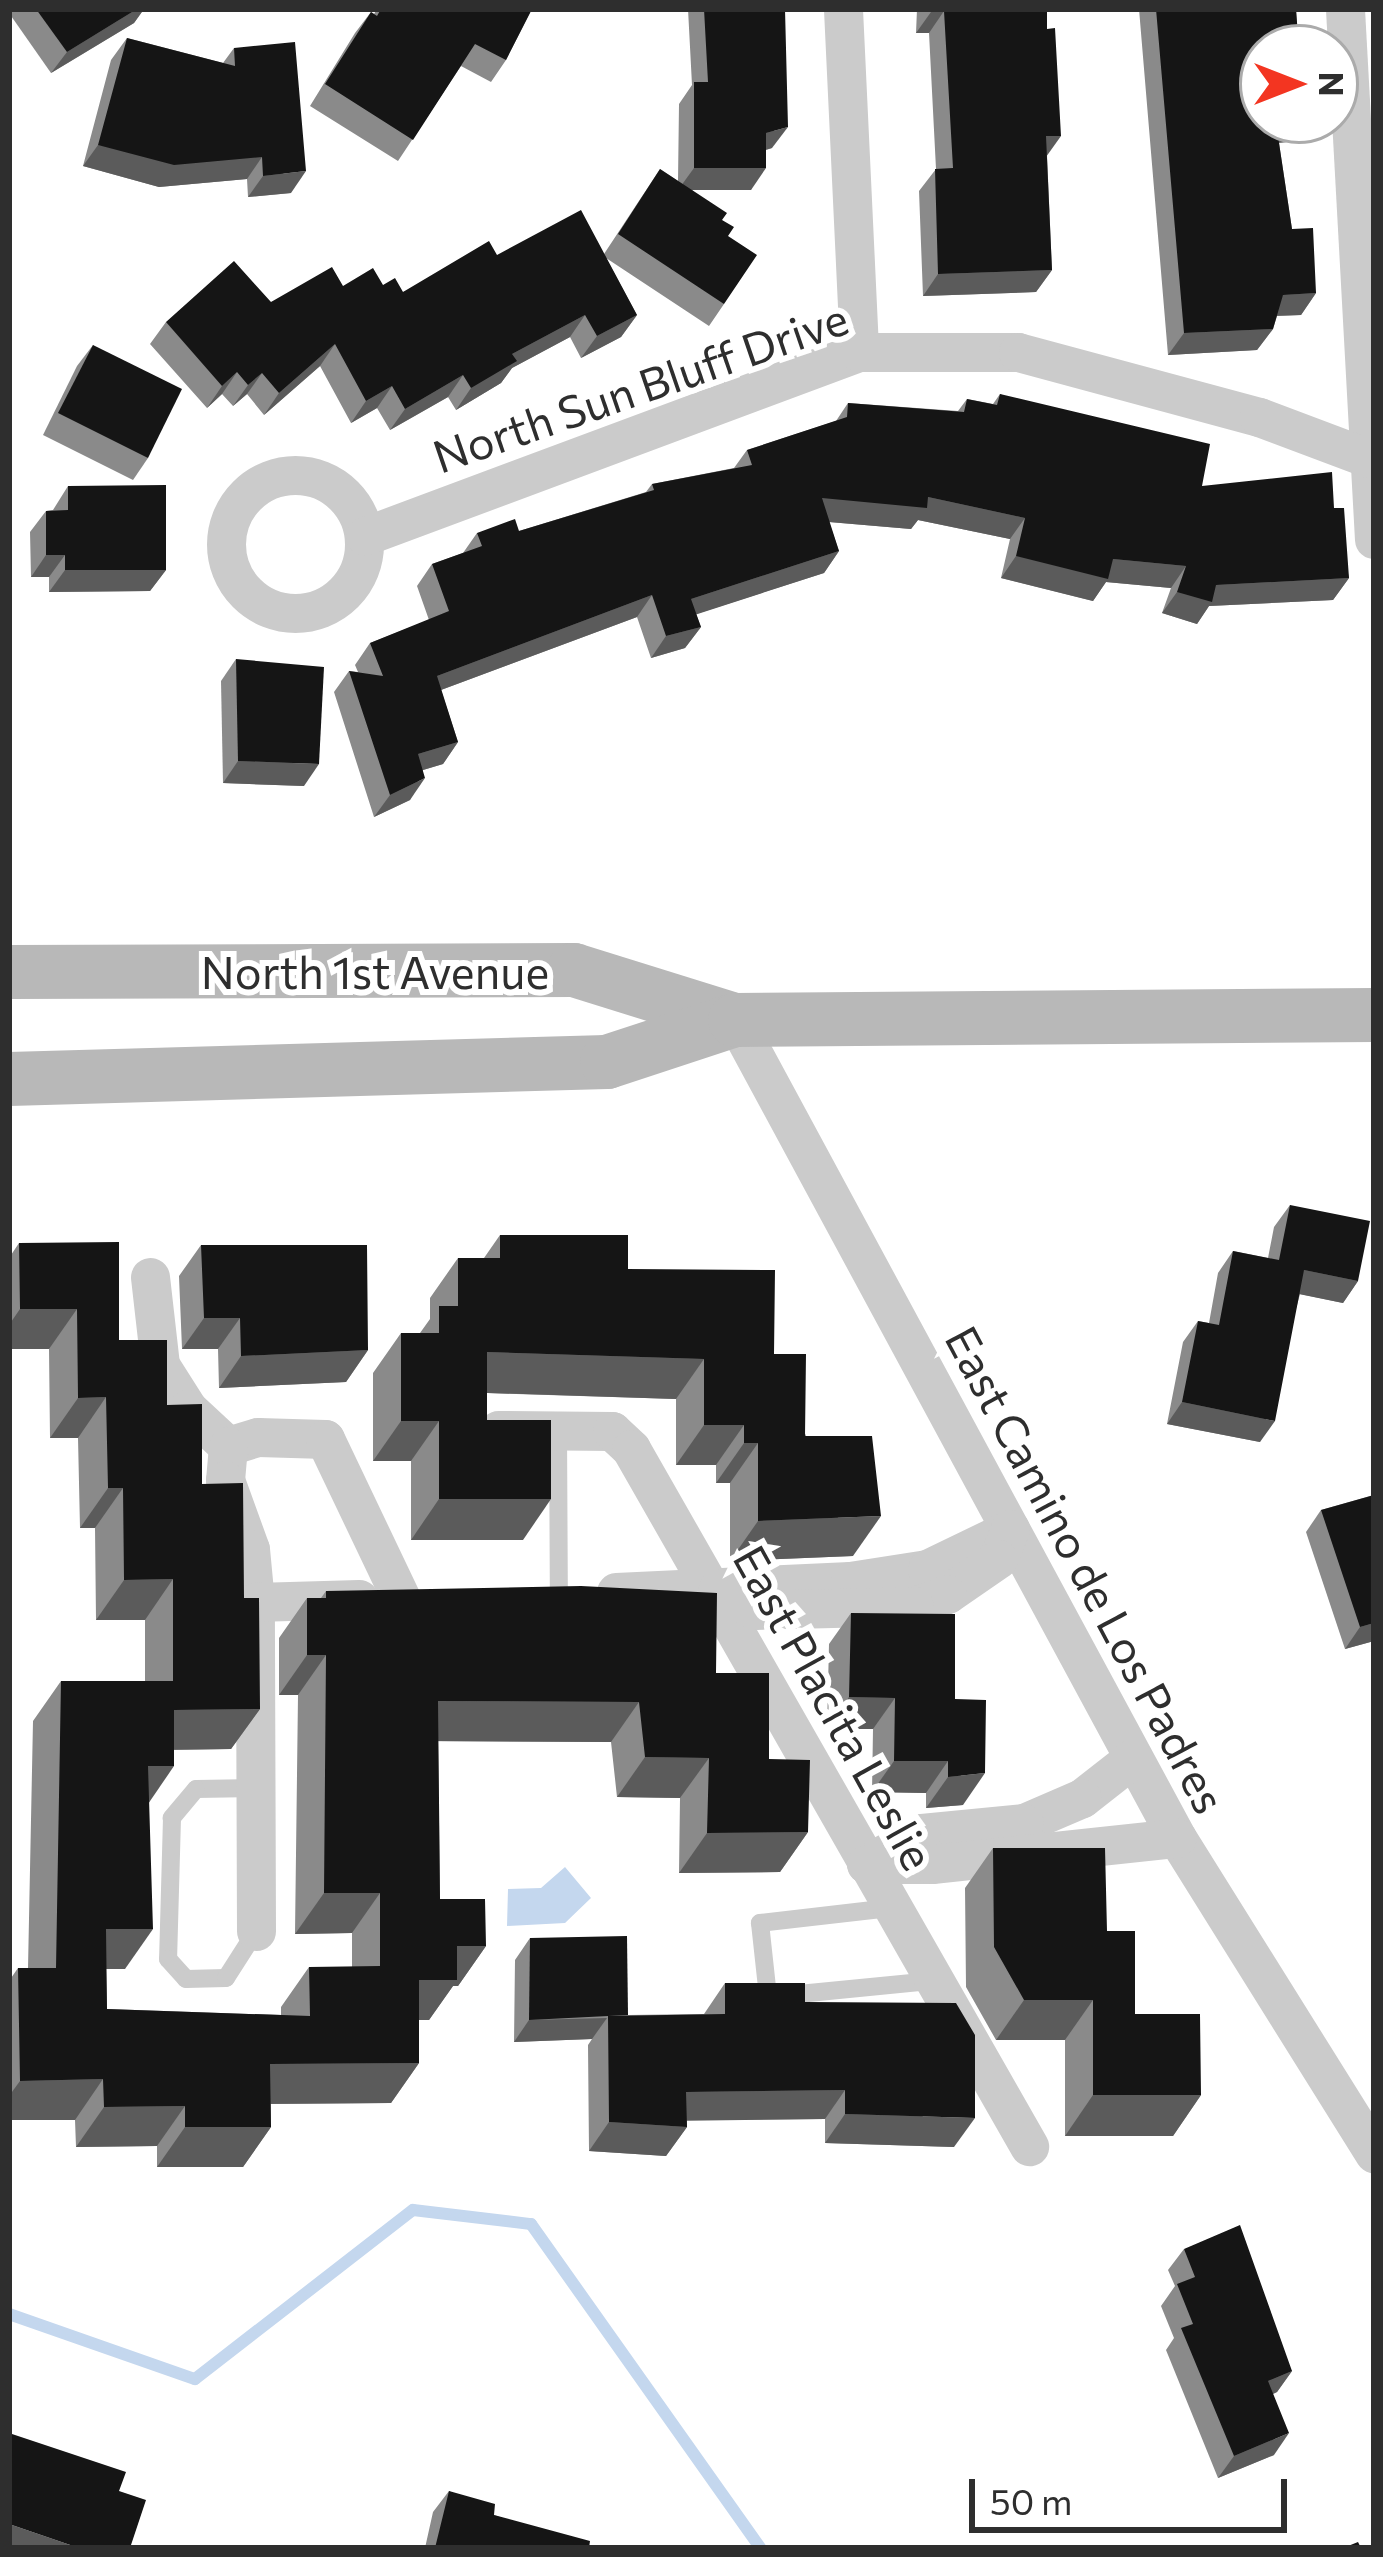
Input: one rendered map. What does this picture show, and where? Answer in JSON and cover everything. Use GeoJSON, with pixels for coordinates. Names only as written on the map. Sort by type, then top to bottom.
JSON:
{"type":"FeatureCollection","features":[{"type":"Feature","properties":{"kind":"main road","name":"North 1st Avenue"},"geometry":{"type":"LineString","coordinates":[[9,972],[574,970],[734,1020],[1374,1015]]}},
{"type":"Feature","properties":{"kind":"main road","name":"North 1st Avenue"},"geometry":{"type":"LineString","coordinates":[[9,1079],[608,1062],[734,1020]]}},
{"type":"Feature","properties":{"kind":"street"},"geometry":{"type":"LineString","coordinates":[[843,9],[860,352]]}},
{"type":"Feature","properties":{"kind":"street"},"geometry":{"type":"LineString","coordinates":[[1345,9],[1374,539]]}},
{"type":"Feature","properties":{"kind":"street","name":"North Sun Bluff Drive"},"geometry":{"type":"LineString","coordinates":[[364,536],[860,352],[1018,352],[1259,416],[1368,458]]}},
{"type":"Feature","properties":{"kind":"street","name":"East Camino de Los Padres"},"geometry":{"type":"LineString","coordinates":[[734,1020],[1177,1838],[1374,2153]]}},
{"type":"Feature","properties":{"kind":"street"},"geometry":{"type":"LineString","coordinates":[[151,1277],[160,1366],[188,1409],[228,1446]]}},
{"type":"Feature","properties":{"kind":"street","name":"East Placita Leslie"},"geometry":{"type":"LineString","coordinates":[[484,1430],[612,1431],[631,1449],[718,1589],[890,1908],[1029,2146]]}},
{"type":"Feature","properties":{"kind":"street"},"geometry":{"type":"LineString","coordinates":[[228,1446],[258,1437],[325,1439],[401,1598]]}},
{"type":"Feature","properties":{"kind":"street"},"geometry":{"type":"LineString","coordinates":[[228,1446],[225,1480],[250,1549],[255,1602],[256,1931]]}},
{"type":"Feature","properties":{"kind":"street"},"geometry":{"type":"LineString","coordinates":[[514,1595],[718,1589],[754,1610],[914,1606],[947,1594],[998,1559],[1010,1529]]}},
{"type":"Feature","properties":{"kind":"street"},"geometry":{"type":"LineString","coordinates":[[255,1602],[446,1597]]}},
{"type":"Feature","properties":{"kind":"street"},"geometry":{"type":"LineString","coordinates":[[866,1864],[921,1833],[1024,1823],[1082,1798],[1133,1758]]}},
{"type":"Feature","properties":{"kind":"street"},"geometry":{"type":"LineString","coordinates":[[866,1864],[932,1864],[1177,1838]]}},
{"type":"Feature","properties":{"kind":"lane"},"geometry":{"type":"LineString","coordinates":[[558,1430],[559,1594]]}},
{"type":"Feature","properties":{"kind":"lane"},"geometry":{"type":"LineString","coordinates":[[256,1788],[196,1789],[172,1819],[168,1959],[186,1979],[226,1978],[256,1931]]}},
{"type":"Feature","properties":{"kind":"lane"},"geometry":{"type":"LineString","coordinates":[[890,1908],[760,1923],[767,1997],[932,1981]]}},
{"type":"Feature","properties":{"kind":"water"},"geometry":{"type":"Polygon","coordinates":[[[565,1867],[591,1898],[565,1923],[507,1926],[508,1889],[541,1888],[565,1867]]]}},
{"type":"Feature","properties":{"kind":"building"},"geometry":{"type":"Polygon","coordinates":[[[36,9],[137,9],[67,52],[36,9]]]}},
{"type":"Feature","properties":{"kind":"building"},"geometry":{"type":"Polygon","coordinates":[[[381,9],[532,9],[506,60],[475,44],[413,140],[325,84],[371,12],[377,16],[381,9]]]}},
{"type":"Feature","properties":{"kind":"building"},"geometry":{"type":"Polygon","coordinates":[[[704,9],[785,9],[788,127],[766,133],[766,168],[694,168],[694,82],[708,82],[704,9]]]}},
{"type":"Feature","properties":{"kind":"building"},"geometry":{"type":"Polygon","coordinates":[[[931,9],[1047,9],[1047,29],[1055,28],[1061,136],[1046,136],[1052,270],[938,274],[935,169],[953,168],[944,11],[931,9]]]}},
{"type":"Feature","properties":{"kind":"building"},"geometry":{"type":"Polygon","coordinates":[[[1156,9],[1296,9],[1297,24],[1239,24],[1239,144],[1279,144],[1292,229],[1313,228],[1316,293],[1283,295],[1273,329],[1184,333],[1156,9]]]}},
{"type":"Feature","properties":{"kind":"building"},"geometry":{"type":"Polygon","coordinates":[[[127,38],[235,66],[234,48],[295,42],[306,171],[263,176],[262,157],[174,165],[98,145],[127,38]]]}},
{"type":"Feature","properties":{"kind":"building"},"geometry":{"type":"Polygon","coordinates":[[[660,169],[727,213],[722,220],[734,227],[728,236],[757,255],[724,304],[618,234],[660,169]]]}},
{"type":"Feature","properties":{"kind":"building"},"geometry":{"type":"Polygon","coordinates":[[[581,210],[637,315],[597,336],[585,315],[512,354],[517,361],[471,388],[463,375],[405,409],[392,386],[366,401],[335,344],[279,393],[262,373],[248,385],[237,372],[222,386],[166,322],[234,261],[271,302],[332,267],[343,286],[373,268],[383,285],[395,278],[403,292],[489,241],[497,255],[581,210]]]}},
{"type":"Feature","properties":{"kind":"building"},"geometry":{"type":"Polygon","coordinates":[[[93,345],[182,389],[148,458],[58,413],[93,345]]]}},
{"type":"Feature","properties":{"kind":"building"},"geometry":{"type":"Polygon","coordinates":[[[1000,394],[1210,444],[1202,486],[1332,472],[1334,508],[1344,508],[1349,578],[1216,585],[1212,602],[1177,592],[1186,566],[1113,559],[1108,579],[1016,556],[1025,518],[928,497],[927,508],[822,498],[839,551],[691,599],[701,627],[666,636],[652,595],[437,676],[458,742],[418,754],[425,778],[390,795],[349,671],[383,676],[370,643],[449,611],[432,564],[482,546],[477,533],[515,519],[519,531],[654,490],[652,484],[752,465],[747,450],[847,417],[848,403],[964,412],[967,399],[997,405],[1000,394]]]}},
{"type":"Feature","properties":{"kind":"building"},"geometry":{"type":"Polygon","coordinates":[[[166,485],[166,570],[65,570],[65,555],[46,555],[46,511],[68,510],[68,486],[166,485]]]}},
{"type":"Feature","properties":{"kind":"building"},"geometry":{"type":"Polygon","coordinates":[[[236,659],[324,667],[319,764],[238,761],[236,659]]]}},
{"type":"Feature","properties":{"kind":"building"},"geometry":{"type":"Polygon","coordinates":[[[1290,1205],[1370,1221],[1358,1281],[1304,1270],[1275,1421],[1182,1402],[1198,1321],[1219,1325],[1233,1251],[1279,1260],[1290,1205]]]}},
{"type":"Feature","properties":{"kind":"building"},"geometry":{"type":"Polygon","coordinates":[[[500,1235],[628,1235],[628,1269],[775,1270],[774,1354],[806,1354],[805,1436],[872,1436],[881,1516],[758,1521],[758,1443],[744,1443],[744,1425],[704,1425],[704,1359],[487,1352],[487,1420],[551,1420],[551,1499],[439,1499],[439,1421],[401,1421],[401,1333],[439,1333],[439,1306],[458,1306],[458,1258],[500,1258],[500,1235]]]}},
{"type":"Feature","properties":{"kind":"building"},"geometry":{"type":"Polygon","coordinates":[[[119,1242],[119,1340],[167,1340],[167,1405],[202,1404],[202,1484],[243,1483],[244,1598],[259,1598],[260,1709],[174,1710],[174,1766],[148,1766],[153,1929],[106,1929],[107,2009],[310,2016],[309,1967],[380,1966],[380,1893],[324,1893],[326,1655],[307,1655],[307,1598],[326,1598],[326,1591],[581,1586],[717,1593],[716,1673],[769,1673],[769,1759],[810,1760],[808,1832],[707,1833],[709,1758],[645,1757],[639,1702],[438,1701],[440,1899],[485,1899],[486,1946],[457,1946],[457,1980],[419,1980],[419,2063],[270,2064],[271,2127],[185,2127],[185,2106],[104,2107],[103,2079],[20,2081],[18,1968],[56,1968],[61,1681],[173,1681],[173,1579],[124,1580],[123,1488],[108,1488],[106,1397],[78,1398],[77,1309],[20,1309],[19,1243],[119,1242]]]}},
{"type":"Feature","properties":{"kind":"building"},"geometry":{"type":"Polygon","coordinates":[[[201,1245],[367,1245],[368,1350],[241,1356],[240,1318],[204,1318],[201,1245]]]}},
{"type":"Feature","properties":{"kind":"building"},"geometry":{"type":"Polygon","coordinates":[[[1374,1495],[1374,1623],[1360,1627],[1321,1510],[1374,1495]]]}},
{"type":"Feature","properties":{"kind":"building"},"geometry":{"type":"Polygon","coordinates":[[[851,1613],[955,1614],[955,1699],[986,1700],[985,1773],[948,1777],[948,1761],[894,1761],[895,1698],[849,1697],[851,1613]]]}},
{"type":"Feature","properties":{"kind":"building"},"geometry":{"type":"Polygon","coordinates":[[[993,1848],[1105,1848],[1107,1931],[1135,1931],[1135,2014],[1200,2014],[1201,2095],[1093,2095],[1093,2000],[1024,2000],[994,1947],[993,1848]]]}},
{"type":"Feature","properties":{"kind":"building"},"geometry":{"type":"Polygon","coordinates":[[[627,1936],[628,2015],[529,2020],[530,1938],[627,1936]]]}},
{"type":"Feature","properties":{"kind":"building"},"geometry":{"type":"Polygon","coordinates":[[[725,1983],[805,1983],[805,2002],[956,2003],[975,2035],[975,2118],[845,2114],[845,2090],[686,2092],[687,2127],[609,2122],[608,2016],[725,2014],[725,1983]]]}},
{"type":"Feature","properties":{"kind":"building"},"geometry":{"type":"Polygon","coordinates":[[[1240,2225],[1292,2371],[1268,2381],[1289,2433],[1234,2456],[1181,2328],[1193,2324],[1177,2284],[1195,2277],[1184,2249],[1240,2225]]]}},
{"type":"Feature","properties":{"kind":"building"},"geometry":{"type":"Polygon","coordinates":[[[9,2433],[126,2472],[119,2491],[146,2500],[130,2548],[79,2548],[9,2524],[9,2433]]]}},
{"type":"Feature","properties":{"kind":"building"},"geometry":{"type":"Polygon","coordinates":[[[449,2491],[495,2504],[494,2515],[590,2541],[589,2548],[435,2548],[449,2491]]]}},
{"type":"Feature","properties":{"kind":"waterway"},"geometry":{"type":"LineString","coordinates":[[9,2314],[195,2379],[413,2210],[531,2224],[760,2548]]}}]}
